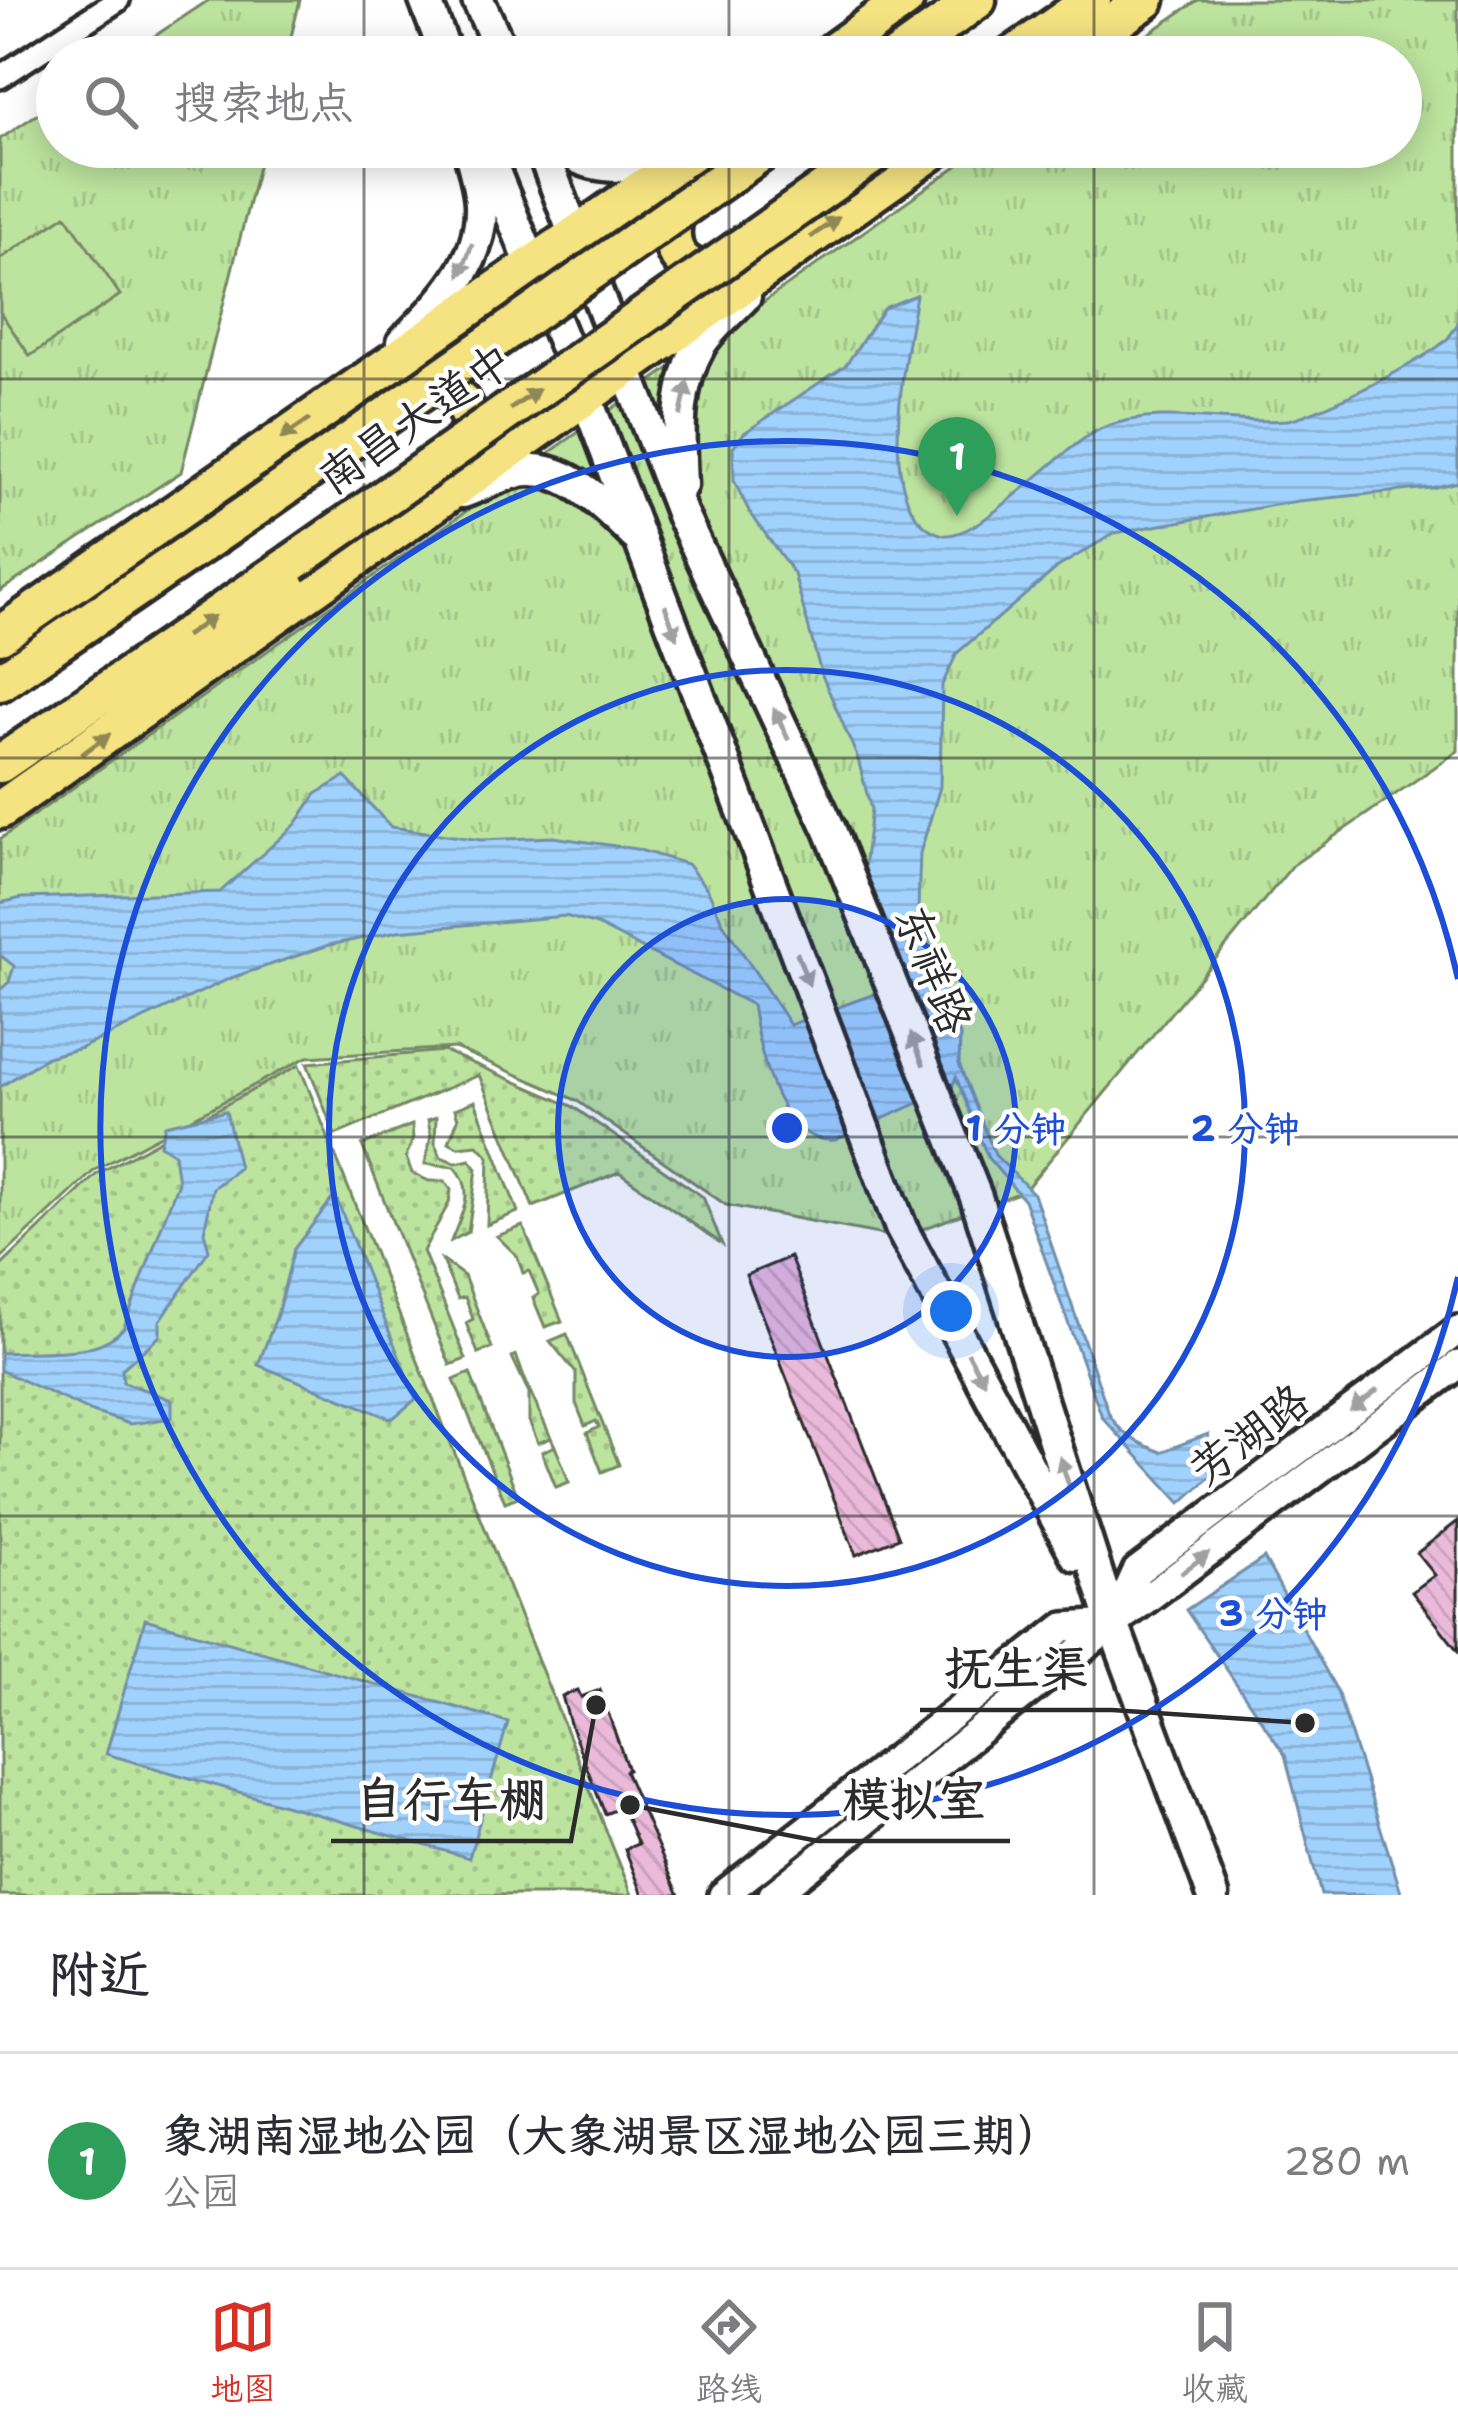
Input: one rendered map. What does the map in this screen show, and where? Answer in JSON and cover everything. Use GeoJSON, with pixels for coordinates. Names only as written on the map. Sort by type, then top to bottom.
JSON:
{"type":"FeatureCollection","features":[{"type":"Feature","properties":{"kind":"highway"},"geometry":{"type":"LineString","coordinates":[[855,36],[904,0]]}},
{"type":"Feature","properties":{"kind":"highway"},"geometry":{"type":"LineString","coordinates":[[926,36],[977,0]]}},
{"type":"Feature","properties":{"kind":"highway"},"geometry":{"type":"LineString","coordinates":[[1041,36],[1092,0]]}},
{"type":"Feature","properties":{"kind":"highway"},"geometry":{"type":"LineString","coordinates":[[1095,36],[1146,0]]}},
{"type":"Feature","properties":{"kind":"highway"},"geometry":{"type":"LineString","coordinates":[[0,635],[672,168]]}},
{"type":"Feature","properties":{"kind":"highway"},"geometry":{"type":"LineString","coordinates":[[693,168],[677,207],[671,243],[679,260],[692,268],[723,274],[777,261]]}},
{"type":"Feature","properties":{"kind":"highway","name":"南昌大道中"},"geometry":{"type":"LineString","coordinates":[[0,682],[739,168]]}},
{"type":"Feature","properties":{"kind":"highway","name":"南昌大道中"},"geometry":{"type":"LineString","coordinates":[[0,764],[854,168]]}},
{"type":"Feature","properties":{"kind":"highway"},"geometry":{"type":"LineString","coordinates":[[0,810],[908,168]]}},
{"type":"Feature","properties":{"kind":"highway"},"geometry":{"type":"LineString","coordinates":[[364,381],[412,379],[451,390],[464,403],[472,424],[464,451],[424,507]]}},
{"type":"Feature","properties":{"kind":"main road"},"geometry":{"type":"LineString","coordinates":[[425,0],[439,36]]}},
{"type":"Feature","properties":{"kind":"main road"},"geometry":{"type":"LineString","coordinates":[[478,0],[494,36]]}},
{"type":"Feature","properties":{"kind":"main road"},"geometry":{"type":"LineString","coordinates":[[364,381],[450,295],[470,261],[481,206],[473,168]]}},
{"type":"Feature","properties":{"kind":"main road","name":"东祥路"},"geometry":{"type":"LineString","coordinates":[[493,168],[586,395],[902,1228],[1113,1624]]}},
{"type":"Feature","properties":{"kind":"main road","name":"东祥路"},"geometry":{"type":"LineString","coordinates":[[550,168],[682,515],[830,830],[976,1197],[1113,1624],[1213,1895]]}},
{"type":"Feature","properties":{"kind":"main road"},"geometry":{"type":"LineString","coordinates":[[682,515],[678,427],[694,360],[700,344],[777,261]]}},
{"type":"Feature","properties":{"kind":"main road"},"geometry":{"type":"LineString","coordinates":[[424,507],[520,470],[554,473],[587,491],[641,541]]}},
{"type":"Feature","properties":{"kind":"street"},"geometry":{"type":"LineString","coordinates":[[63,36],[118,0]]}},
{"type":"Feature","properties":{"kind":"street"},"geometry":{"type":"LineString","coordinates":[[0,77],[36,54]]}},
{"type":"Feature","properties":{"kind":"street","name":"芳湖路"},"geometry":{"type":"LineString","coordinates":[[1113,1624],[1136,1571],[1458,1330]]}},
{"type":"Feature","properties":{"kind":"street","name":"芳湖路"},"geometry":{"type":"LineString","coordinates":[[773,1895],[1113,1624],[1458,1365]]}},
{"type":"Feature","properties":{"kind":"street","name":"芳湖路"},"geometry":{"type":"LineString","coordinates":[[723,1895],[1064,1627],[1113,1624]]}},
{"type":"Feature","properties":{"kind":"green space"},"geometry":{"type":"Polygon","coordinates":[[[209,0],[300,0],[291,36],[155,36],[209,0]]]}},
{"type":"Feature","properties":{"kind":"green space"},"geometry":{"type":"Polygon","coordinates":[[[1198,0],[1458,0],[1458,751],[1293,865],[1024,1191],[899,1238],[726,1205],[576,1100],[455,1048],[307,1057],[95,1170],[0,1259],[0,839],[954,168],[1422,168],[1422,36],[1146,36],[1198,0]]]}},
{"type":"Feature","properties":{"kind":"green space"},"geometry":{"type":"Polygon","coordinates":[[[36,115],[36,168],[258,168],[181,472],[0,591],[0,139],[36,115]]]}},
{"type":"Feature","properties":{"kind":"green space"},"geometry":{"type":"Polygon","coordinates":[[[66,215],[120,295],[30,356],[0,312],[0,259],[66,215]]]}},
{"type":"Feature","properties":{"kind":"green space"},"geometry":{"type":"Polygon","coordinates":[[[444,1051],[572,1106],[703,1197],[722,1244],[619,1172],[533,1207],[479,1075],[335,1135],[307,1063],[444,1051]]]}},
{"type":"Feature","properties":{"kind":"green space"},"geometry":{"type":"Polygon","coordinates":[[[299,1065],[632,1895],[0,1895],[0,1267],[97,1174],[299,1065]]]}},
{"type":"Feature","properties":{"kind":"green space"},"geometry":{"type":"Polygon","coordinates":[[[475,1101],[518,1212],[487,1225],[489,1157],[478,1145],[458,1147],[449,1142],[458,1119],[455,1109],[475,1101]]]}},
{"type":"Feature","properties":{"kind":"green space"},"geometry":{"type":"Polygon","coordinates":[[[436,1117],[435,1143],[441,1157],[456,1163],[470,1160],[477,1169],[468,1232],[451,1241],[465,1203],[465,1185],[455,1167],[425,1164],[431,1136],[428,1120],[436,1117]]]}},
{"type":"Feature","properties":{"kind":"green space"},"geometry":{"type":"Polygon","coordinates":[[[412,1125],[406,1157],[412,1173],[429,1181],[445,1181],[451,1190],[449,1203],[423,1251],[466,1359],[450,1365],[362,1145],[412,1125]]]}},
{"type":"Feature","properties":{"kind":"green space"},"geometry":{"type":"Polygon","coordinates":[[[523,1226],[562,1321],[545,1327],[529,1271],[523,1273],[517,1256],[497,1236],[523,1226]]]}},
{"type":"Feature","properties":{"kind":"green space"},"geometry":{"type":"Polygon","coordinates":[[[442,1260],[464,1276],[492,1348],[478,1353],[466,1323],[473,1319],[465,1297],[458,1299],[442,1260]]]}},
{"type":"Feature","properties":{"kind":"green space"},"geometry":{"type":"Polygon","coordinates":[[[567,1334],[619,1465],[602,1472],[587,1433],[599,1427],[596,1421],[585,1426],[576,1403],[576,1373],[550,1341],[567,1334]]]}},
{"type":"Feature","properties":{"kind":"green space"},"geometry":{"type":"Polygon","coordinates":[[[516,1355],[554,1444],[551,1438],[538,1443],[529,1421],[529,1393],[512,1357],[516,1355]]]}},
{"type":"Feature","properties":{"kind":"green space"},"geometry":{"type":"Polygon","coordinates":[[[470,1373],[518,1497],[505,1502],[454,1380],[470,1373]]]}},
{"type":"Feature","properties":{"kind":"green space"},"geometry":{"type":"Polygon","coordinates":[[[555,1446],[569,1482],[556,1487],[542,1452],[555,1446]]]}},
{"type":"Feature","properties":{"kind":"water"},"geometry":{"type":"Polygon","coordinates":[[[916,295],[901,388],[899,462],[905,494],[918,519],[940,534],[976,524],[1087,436],[1105,427],[1149,418],[1265,421],[1301,416],[1419,359],[1448,338],[1458,323],[1458,482],[1298,501],[1115,533],[1058,567],[957,653],[942,685],[940,787],[920,853],[918,908],[960,1036],[959,1064],[995,1155],[1034,1194],[1114,1422],[1131,1438],[1161,1452],[1208,1434],[1211,1476],[1181,1503],[1102,1417],[1024,1200],[988,1158],[956,1077],[952,1088],[835,1140],[815,1137],[799,1127],[775,1091],[752,1005],[597,925],[565,916],[398,931],[329,945],[231,978],[81,1048],[47,1057],[0,1087],[0,990],[9,982],[14,966],[0,955],[0,903],[22,898],[220,892],[296,824],[316,794],[345,777],[391,827],[481,840],[553,837],[636,849],[687,864],[708,890],[723,923],[790,1025],[899,985],[863,877],[871,809],[858,759],[821,673],[794,574],[749,511],[734,481],[733,447],[744,433],[846,365],[884,308],[916,295]]]}},
{"type":"Feature","properties":{"kind":"water"},"geometry":{"type":"Polygon","coordinates":[[[226,1111],[239,1168],[213,1188],[204,1232],[209,1250],[160,1321],[160,1336],[122,1369],[123,1382],[172,1400],[172,1418],[130,1424],[0,1370],[0,1353],[83,1348],[113,1337],[124,1327],[178,1182],[174,1154],[160,1145],[165,1125],[226,1111]]]}},
{"type":"Feature","properties":{"kind":"water"},"geometry":{"type":"Polygon","coordinates":[[[335,1195],[416,1399],[392,1419],[258,1365],[294,1249],[335,1195]]]}},
{"type":"Feature","properties":{"kind":"water"},"geometry":{"type":"Polygon","coordinates":[[[1264,1558],[1337,1691],[1402,1895],[1321,1895],[1285,1755],[1186,1610],[1264,1558]]]}},
{"type":"Feature","properties":{"kind":"water"},"geometry":{"type":"Polygon","coordinates":[[[145,1619],[508,1722],[469,1858],[106,1754],[145,1619]]]}},
{"type":"Feature","properties":{"kind":"building"},"geometry":{"type":"Polygon","coordinates":[[[790,1257],[899,1538],[856,1555],[746,1275],[790,1257]]]}},
{"type":"Feature","properties":{"kind":"building"},"geometry":{"type":"Polygon","coordinates":[[[1458,1521],[1458,1651],[1412,1592],[1435,1575],[1417,1553],[1458,1521]]]}},
{"type":"Feature","properties":{"kind":"building"},"geometry":{"type":"Polygon","coordinates":[[[578,1690],[581,1697],[600,1690],[625,1771],[679,1895],[643,1895],[625,1849],[638,1844],[622,1807],[605,1814],[571,1727],[562,1696],[578,1690]]]}},
{"type":"Feature","properties":{"kind":"place","name":"象湖南湿地公园（大象湖景区湿地公园三期）"},"geometry":{"type":"Point","coordinates":[957,516]}},
{"type":"Feature","properties":{"kind":"place","name":"自行车棚"},"geometry":{"type":"Point","coordinates":[596,1705]}},
{"type":"Feature","properties":{"kind":"place","name":"抚生渠"},"geometry":{"type":"Point","coordinates":[1305,1723]}},
{"type":"Feature","properties":{"kind":"place","name":"模拟室"},"geometry":{"type":"Point","coordinates":[630,1805]}}]}
